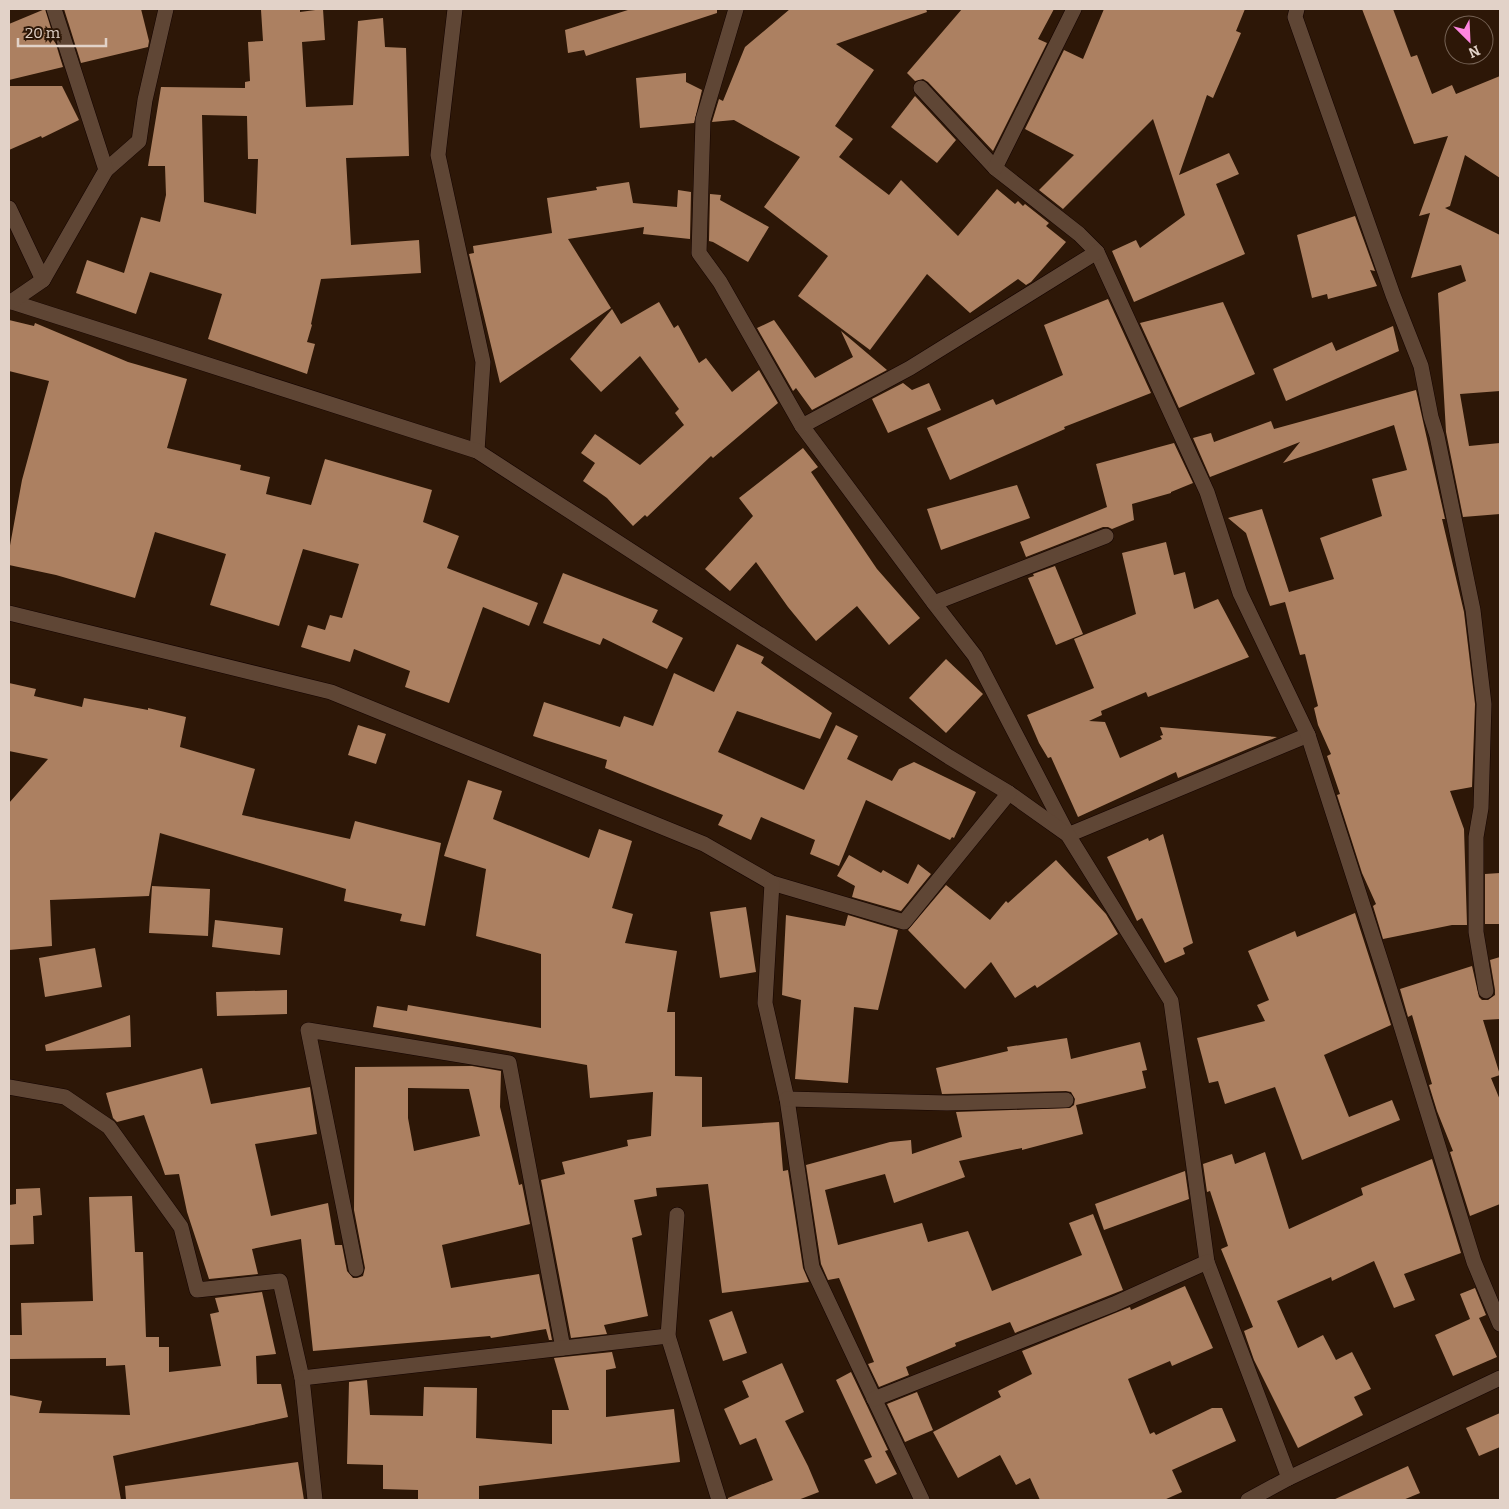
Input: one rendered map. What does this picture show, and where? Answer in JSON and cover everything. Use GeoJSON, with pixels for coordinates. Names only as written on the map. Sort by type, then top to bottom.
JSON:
{"type":"FeatureCollection","features":[{"type":"Feature","properties":{"kind":"street"},"geometry":{"type":"LineString","coordinates":[[54,9],[106,170]]}},
{"type":"Feature","properties":{"kind":"street"},"geometry":{"type":"LineString","coordinates":[[10,302],[42,280],[106,170],[138,141],[144,100],[166,9]]}},
{"type":"Feature","properties":{"kind":"street"},"geometry":{"type":"LineString","coordinates":[[455,9],[438,156],[483,362],[477,451]]}},
{"type":"Feature","properties":{"kind":"street"},"geometry":{"type":"LineString","coordinates":[[736,9],[703,120],[699,253],[720,282],[802,426],[975,656],[1068,835],[1171,1001],[1207,1262],[1289,1478]]}},
{"type":"Feature","properties":{"kind":"street"},"geometry":{"type":"LineString","coordinates":[[995,168],[1074,9]]}},
{"type":"Feature","properties":{"kind":"street"},"geometry":{"type":"LineString","coordinates":[[1297,9],[1295,17],[1393,295],[1421,366],[1473,610],[1484,704],[1481,808],[1476,837],[1476,923],[1486,991]]}},
{"type":"Feature","properties":{"kind":"street"},"geometry":{"type":"LineString","coordinates":[[921,88],[995,168],[1079,234],[1097,252],[1207,492],[1240,593],[1308,735],[1385,974],[1474,1262],[1500,1324]]}},
{"type":"Feature","properties":{"kind":"street"},"geometry":{"type":"LineString","coordinates":[[9,208],[42,280]]}},
{"type":"Feature","properties":{"kind":"street"},"geometry":{"type":"LineString","coordinates":[[802,426],[910,368],[1097,252]]}},
{"type":"Feature","properties":{"kind":"street"},"geometry":{"type":"LineString","coordinates":[[10,302],[477,451],[949,757],[1009,792],[1068,835]]}},
{"type":"Feature","properties":{"kind":"street"},"geometry":{"type":"LineString","coordinates":[[934,603],[1106,536]]}},
{"type":"Feature","properties":{"kind":"street"},"geometry":{"type":"LineString","coordinates":[[9,613],[331,692],[704,844],[772,883],[904,922],[1009,792]]}},
{"type":"Feature","properties":{"kind":"street"},"geometry":{"type":"LineString","coordinates":[[1068,835],[1308,735]]}},
{"type":"Feature","properties":{"kind":"street"},"geometry":{"type":"LineString","coordinates":[[772,883],[765,1004],[787,1099],[812,1267],[922,1500]]}},
{"type":"Feature","properties":{"kind":"street"},"geometry":{"type":"LineString","coordinates":[[356,1269],[308,1030],[510,1064],[563,1348]]}},
{"type":"Feature","properties":{"kind":"street"},"geometry":{"type":"LineString","coordinates":[[9,1087],[65,1097],[109,1127],[181,1227],[197,1290],[280,1281],[302,1378],[314,1500]]}},
{"type":"Feature","properties":{"kind":"street"},"geometry":{"type":"LineString","coordinates":[[787,1099],[946,1103],[1066,1100]]}},
{"type":"Feature","properties":{"kind":"street"},"geometry":{"type":"LineString","coordinates":[[677,1215],[668,1336],[719,1500]]}},
{"type":"Feature","properties":{"kind":"street"},"geometry":{"type":"LineString","coordinates":[[874,1399],[1114,1304],[1207,1262]]}},
{"type":"Feature","properties":{"kind":"street"},"geometry":{"type":"LineString","coordinates":[[302,1378],[668,1336]]}},
{"type":"Feature","properties":{"kind":"street"},"geometry":{"type":"LineString","coordinates":[[1248,1500],[1289,1478],[1500,1378]]}},
{"type":"Feature","properties":{"kind":"building"},"geometry":{"type":"Polygon","coordinates":[[[45,9],[63,67],[9,80],[9,24],[45,9]]]}},
{"type":"Feature","properties":{"kind":"building"},"geometry":{"type":"Polygon","coordinates":[[[64,9],[141,9],[149,41],[148,47],[81,63],[64,9]]]}},
{"type":"Feature","properties":{"kind":"building"},"geometry":{"type":"Polygon","coordinates":[[[300,9],[300,12],[323,9],[325,40],[302,42],[306,107],[353,105],[358,21],[383,18],[385,47],[406,48],[409,156],[346,158],[351,245],[419,240],[421,273],[321,279],[307,342],[315,344],[307,374],[208,339],[222,294],[150,272],[136,314],[76,293],[87,260],[124,273],[141,217],[160,222],[166,195],[165,166],[148,166],[161,87],[245,88],[245,82],[250,81],[248,42],[263,41],[261,10],[300,9]],[[202,115],[204,202],[256,214],[258,159],[248,159],[247,116],[202,115]]]}},
{"type":"Feature","properties":{"kind":"building"},"geometry":{"type":"Polygon","coordinates":[[[631,9],[717,9],[717,13],[586,56],[584,50],[568,53],[565,30],[631,9]]]}},
{"type":"Feature","properties":{"kind":"building"},"geometry":{"type":"Polygon","coordinates":[[[790,9],[926,9],[927,12],[836,44],[874,70],[835,126],[853,139],[839,157],[889,195],[901,180],[958,236],[997,189],[1015,204],[1018,201],[1023,206],[1025,204],[1049,223],[1046,226],[1066,242],[1031,282],[1026,285],[1018,279],[970,313],[927,274],[870,350],[798,296],[828,256],[764,207],[800,157],[734,120],[712,122],[719,99],[723,101],[745,47],[790,9]]]}},
{"type":"Feature","properties":{"kind":"building"},"geometry":{"type":"Polygon","coordinates":[[[962,9],[1054,9],[1038,39],[1047,43],[993,151],[928,82],[923,79],[915,81],[907,73],[962,9]]]}},
{"type":"Feature","properties":{"kind":"building"},"geometry":{"type":"Polygon","coordinates":[[[1104,9],[1245,9],[1236,31],[1241,33],[1213,98],[1207,95],[1179,175],[1229,153],[1239,174],[1216,184],[1245,254],[1134,302],[1112,251],[1136,240],[1140,248],[1185,215],[1153,119],[1063,209],[1039,190],[1074,155],[1025,129],[1064,50],[1083,59],[1104,9]]]}},
{"type":"Feature","properties":{"kind":"building"},"geometry":{"type":"Polygon","coordinates":[[[1362,9],[1393,9],[1411,57],[1417,55],[1432,94],[1452,85],[1456,94],[1500,76],[1500,178],[1465,155],[1450,206],[1445,208],[1500,235],[1500,391],[1460,394],[1469,446],[1500,443],[1500,514],[1463,517],[1446,432],[1438,293],[1466,281],[1461,265],[1411,278],[1430,213],[1419,216],[1448,136],[1414,144],[1362,9]]]}},
{"type":"Feature","properties":{"kind":"building"},"geometry":{"type":"Polygon","coordinates":[[[686,73],[686,82],[702,90],[694,123],[640,128],[636,78],[686,73]]]}},
{"type":"Feature","properties":{"kind":"building"},"geometry":{"type":"Polygon","coordinates":[[[9,86],[62,86],[79,120],[42,138],[41,136],[9,150],[9,86]]]}},
{"type":"Feature","properties":{"kind":"building"},"geometry":{"type":"Polygon","coordinates":[[[915,96],[956,140],[937,163],[891,127],[915,96]]]}},
{"type":"Feature","properties":{"kind":"building"},"geometry":{"type":"Polygon","coordinates":[[[629,182],[633,203],[677,207],[678,190],[691,192],[690,239],[643,234],[644,227],[568,239],[611,308],[500,383],[469,254],[474,253],[473,246],[552,233],[547,198],[597,190],[596,187],[629,182]]]}},
{"type":"Feature","properties":{"kind":"building"},"geometry":{"type":"Polygon","coordinates":[[[710,194],[721,195],[720,200],[769,227],[748,262],[709,241],[710,194]]]}},
{"type":"Feature","properties":{"kind":"building"},"geometry":{"type":"Polygon","coordinates":[[[1355,216],[1375,271],[1370,270],[1377,286],[1328,299],[1327,294],[1312,298],[1297,235],[1355,216]]]}},
{"type":"Feature","properties":{"kind":"building"},"geometry":{"type":"Polygon","coordinates":[[[1108,299],[1151,393],[1064,427],[1065,429],[950,480],[927,428],[993,399],[996,405],[1063,375],[1044,325],[1108,299]]]}},
{"type":"Feature","properties":{"kind":"building"},"geometry":{"type":"Polygon","coordinates":[[[659,302],[674,328],[678,325],[699,363],[706,358],[732,392],[759,370],[778,403],[713,458],[711,456],[647,517],[645,515],[633,526],[607,498],[583,481],[595,463],[581,453],[595,434],[640,465],[684,425],[675,413],[679,409],[640,356],[601,392],[570,359],[612,309],[621,324],[659,302]]]}},
{"type":"Feature","properties":{"kind":"building"},"geometry":{"type":"Polygon","coordinates":[[[1223,302],[1255,374],[1179,408],[1140,323],[1223,302]]]}},
{"type":"Feature","properties":{"kind":"building"},"geometry":{"type":"Polygon","coordinates":[[[9,320],[34,326],[35,323],[128,362],[187,379],[167,448],[241,465],[240,470],[270,477],[266,494],[311,505],[325,459],[432,490],[423,522],[459,536],[447,568],[538,603],[529,626],[483,607],[449,703],[405,687],[410,671],[354,649],[350,662],[301,647],[308,625],[325,630],[330,615],[342,618],[359,564],[303,549],[279,626],[210,605],[226,554],[155,532],[135,598],[56,575],[9,565],[9,551],[22,480],[49,381],[9,371],[9,320]]]}},
{"type":"Feature","properties":{"kind":"building"},"geometry":{"type":"Polygon","coordinates":[[[774,320],[815,378],[853,357],[841,331],[887,370],[812,410],[796,388],[793,391],[757,328],[774,320]]]}},
{"type":"Feature","properties":{"kind":"building"},"geometry":{"type":"Polygon","coordinates":[[[1393,326],[1399,351],[1286,401],[1273,369],[1332,342],[1336,351],[1393,326]]]}},
{"type":"Feature","properties":{"kind":"building"},"geometry":{"type":"Polygon","coordinates":[[[903,383],[912,390],[929,383],[941,410],[888,433],[872,399],[903,383]]]}},
{"type":"Feature","properties":{"kind":"building"},"geometry":{"type":"Polygon","coordinates":[[[1416,390],[1445,519],[1442,519],[1464,612],[1475,704],[1472,787],[1450,791],[1464,829],[1467,925],[1452,925],[1383,939],[1373,906],[1376,904],[1362,873],[1337,795],[1340,794],[1327,756],[1331,754],[1318,725],[1314,708],[1318,706],[1305,654],[1300,655],[1285,602],[1270,606],[1246,533],[1228,518],[1262,509],[1289,592],[1334,579],[1320,538],[1382,516],[1372,479],[1407,470],[1394,425],[1283,463],[1300,442],[1210,477],[1193,438],[1211,433],[1214,442],[1271,421],[1274,429],[1416,390]]]}},
{"type":"Feature","properties":{"kind":"building"},"geometry":{"type":"Polygon","coordinates":[[[1174,443],[1193,483],[1171,493],[1132,504],[1134,520],[1112,529],[1103,527],[1026,557],[1020,542],[1107,507],[1096,464],[1174,443]]]}},
{"type":"Feature","properties":{"kind":"building"},"geometry":{"type":"Polygon","coordinates":[[[803,448],[818,467],[811,472],[877,569],[920,618],[889,645],[857,606],[816,641],[788,607],[756,562],[730,591],[705,569],[753,516],[739,498],[803,448]]]}},
{"type":"Feature","properties":{"kind":"building"},"geometry":{"type":"Polygon","coordinates":[[[1017,485],[1030,518],[941,550],[927,509],[1017,485]]]}},
{"type":"Feature","properties":{"kind":"building"},"geometry":{"type":"Polygon","coordinates":[[[1166,542],[1174,575],[1185,572],[1194,609],[1218,599],[1249,657],[1148,697],[1146,692],[1101,711],[1102,715],[1089,721],[1105,722],[1120,758],[1162,739],[1160,736],[1163,735],[1160,727],[1277,737],[1178,778],[1176,772],[1078,817],[1051,757],[1048,758],[1039,743],[1027,715],[1094,688],[1074,639],[1136,614],[1122,553],[1166,542]]]}},
{"type":"Feature","properties":{"kind":"building"},"geometry":{"type":"Polygon","coordinates":[[[1055,566],[1083,634],[1056,645],[1028,578],[1034,576],[1033,574],[1055,566]]]}},
{"type":"Feature","properties":{"kind":"building"},"geometry":{"type":"Polygon","coordinates":[[[563,573],[658,610],[652,622],[683,638],[667,669],[603,638],[600,645],[543,623],[563,573]]]}},
{"type":"Feature","properties":{"kind":"building"},"geometry":{"type":"Polygon","coordinates":[[[737,644],[764,657],[761,663],[832,713],[820,739],[737,711],[718,752],[804,790],[836,725],[858,736],[847,759],[892,781],[899,769],[914,762],[976,792],[954,838],[952,837],[950,840],[866,800],[839,866],[810,854],[815,840],[761,817],[751,840],[718,825],[723,815],[605,768],[607,760],[533,736],[544,702],[620,727],[624,716],[653,726],[674,673],[714,692],[737,644]]]}},
{"type":"Feature","properties":{"kind":"building"},"geometry":{"type":"Polygon","coordinates":[[[946,659],[983,694],[946,733],[909,698],[946,659]]]}},
{"type":"Feature","properties":{"kind":"building"},"geometry":{"type":"Polygon","coordinates":[[[9,683],[36,689],[34,696],[82,707],[84,698],[148,710],[148,708],[186,717],[180,747],[255,769],[242,815],[350,839],[355,821],[441,843],[425,926],[400,921],[402,914],[344,901],[346,889],[160,833],[149,896],[50,900],[52,946],[9,950],[9,803],[48,759],[9,751],[9,683]]]}},
{"type":"Feature","properties":{"kind":"building"},"geometry":{"type":"Polygon","coordinates":[[[358,725],[386,734],[376,764],[348,755],[358,725]]]}},
{"type":"Feature","properties":{"kind":"building"},"geometry":{"type":"Polygon","coordinates":[[[468,780],[502,791],[493,819],[589,858],[599,829],[632,841],[612,908],[633,914],[625,943],[677,951],[667,1012],[675,1012],[675,1076],[702,1077],[702,1127],[779,1122],[783,1171],[788,1170],[803,1268],[809,1282],[722,1293],[708,1184],[656,1188],[657,1196],[634,1200],[642,1235],[632,1238],[648,1316],[604,1325],[607,1334],[571,1338],[541,1180],[565,1174],[562,1162],[628,1146],[627,1140],[651,1136],[653,1092],[590,1098],[587,1065],[373,1027],[377,1006],[407,1011],[408,1005],[541,1028],[541,954],[476,936],[486,869],[444,856],[468,780]]]}},
{"type":"Feature","properties":{"kind":"building"},"geometry":{"type":"Polygon","coordinates":[[[1163,834],[1193,943],[1183,948],[1185,954],[1165,963],[1142,918],[1137,921],[1107,857],[1148,838],[1149,841],[1163,834]]]}},
{"type":"Feature","properties":{"kind":"building"},"geometry":{"type":"Polygon","coordinates":[[[849,855],[881,873],[883,870],[908,884],[918,864],[931,874],[901,911],[852,897],[855,886],[837,876],[849,855]]]}},
{"type":"Feature","properties":{"kind":"building"},"geometry":{"type":"Polygon","coordinates":[[[1056,860],[1106,914],[1118,934],[1037,988],[1035,985],[1015,998],[991,962],[965,989],[908,930],[946,885],[990,920],[1006,901],[1008,903],[1056,860]]]}},
{"type":"Feature","properties":{"kind":"building"},"geometry":{"type":"Polygon","coordinates":[[[1500,873],[1500,924],[1485,924],[1485,874],[1500,873]]]}},
{"type":"Feature","properties":{"kind":"building"},"geometry":{"type":"Polygon","coordinates":[[[152,886],[210,889],[208,936],[149,933],[152,886]]]}},
{"type":"Feature","properties":{"kind":"building"},"geometry":{"type":"Polygon","coordinates":[[[746,907],[756,972],[720,978],[710,912],[746,907]]]}},
{"type":"Feature","properties":{"kind":"building"},"geometry":{"type":"Polygon","coordinates":[[[1355,913],[1391,1025],[1324,1055],[1349,1117],[1392,1100],[1400,1120],[1302,1160],[1275,1087],[1225,1104],[1218,1081],[1209,1083],[1197,1038],[1265,1021],[1257,1005],[1269,1000],[1248,951],[1295,931],[1297,937],[1355,913]]]}},
{"type":"Feature","properties":{"kind":"building"},"geometry":{"type":"Polygon","coordinates":[[[786,915],[845,926],[848,915],[898,930],[878,1010],[854,1007],[848,1083],[795,1079],[801,1000],[782,995],[786,915]]]}},
{"type":"Feature","properties":{"kind":"building"},"geometry":{"type":"Polygon","coordinates":[[[215,920],[283,928],[280,955],[212,947],[215,920]]]}},
{"type":"Feature","properties":{"kind":"building"},"geometry":{"type":"Polygon","coordinates":[[[95,948],[102,987],[45,997],[39,958],[95,948]]]}},
{"type":"Feature","properties":{"kind":"building"},"geometry":{"type":"Polygon","coordinates":[[[1500,957],[1500,1019],[1483,1020],[1500,1075],[1491,1078],[1500,1100],[1500,1204],[1470,1216],[1450,1152],[1453,1151],[1429,1085],[1432,1084],[1412,1015],[1408,1017],[1400,989],[1472,966],[1479,997],[1482,1000],[1488,1000],[1495,995],[1490,960],[1500,957]]]}},
{"type":"Feature","properties":{"kind":"building"},"geometry":{"type":"Polygon","coordinates":[[[287,990],[287,1014],[217,1016],[216,992],[287,990]]]}},
{"type":"Feature","properties":{"kind":"building"},"geometry":{"type":"Polygon","coordinates":[[[130,1015],[131,1047],[46,1051],[45,1045],[130,1015]]]}},
{"type":"Feature","properties":{"kind":"building"},"geometry":{"type":"Polygon","coordinates":[[[1067,1038],[1071,1059],[1140,1042],[1147,1070],[1142,1071],[1146,1088],[1076,1105],[1083,1134],[1022,1150],[1022,1148],[959,1161],[965,1177],[894,1203],[885,1174],[825,1190],[838,1245],[922,1223],[928,1242],[968,1231],[992,1291],[1082,1255],[1069,1223],[1093,1214],[1123,1290],[1015,1333],[1010,1322],[955,1343],[956,1346],[906,1367],[909,1375],[879,1387],[868,1364],[874,1362],[839,1278],[828,1280],[821,1264],[806,1165],[890,1142],[911,1140],[912,1154],[962,1137],[956,1112],[1070,1108],[1074,1105],[1075,1099],[1071,1092],[1066,1091],[942,1094],[936,1068],[1008,1051],[1007,1047],[1067,1038]]]}},
{"type":"Feature","properties":{"kind":"building"},"geometry":{"type":"Polygon","coordinates":[[[472,1066],[501,1071],[500,1107],[519,1185],[522,1184],[530,1224],[442,1245],[451,1288],[539,1274],[552,1340],[549,1340],[546,1329],[491,1338],[490,1336],[313,1351],[301,1239],[252,1249],[258,1274],[209,1279],[187,1212],[179,1174],[165,1175],[144,1115],[117,1122],[113,1118],[106,1093],[202,1068],[211,1104],[310,1087],[317,1134],[255,1144],[271,1216],[328,1203],[335,1245],[342,1245],[347,1271],[353,1278],[357,1278],[363,1276],[365,1268],[354,1210],[355,1067],[472,1066]],[[408,1088],[408,1118],[414,1151],[480,1136],[469,1089],[408,1088]]]}},
{"type":"Feature","properties":{"kind":"building"},"geometry":{"type":"Polygon","coordinates":[[[1265,1152],[1289,1229],[1363,1195],[1361,1188],[1432,1159],[1461,1253],[1404,1274],[1415,1300],[1394,1308],[1374,1261],[1332,1281],[1331,1277],[1277,1301],[1298,1348],[1323,1335],[1336,1360],[1352,1352],[1371,1389],[1354,1397],[1363,1415],[1298,1448],[1254,1360],[1247,1340],[1244,1331],[1253,1327],[1221,1249],[1228,1246],[1210,1191],[1207,1192],[1203,1164],[1232,1154],[1235,1164],[1265,1152]]]}},
{"type":"Feature","properties":{"kind":"building"},"geometry":{"type":"Polygon","coordinates":[[[1185,1171],[1189,1199],[1104,1230],[1095,1204],[1185,1171]]]}},
{"type":"Feature","properties":{"kind":"building"},"geometry":{"type":"Polygon","coordinates":[[[40,1188],[42,1215],[33,1216],[34,1244],[9,1245],[9,1205],[16,1204],[16,1189],[40,1188]]]}},
{"type":"Feature","properties":{"kind":"building"},"geometry":{"type":"Polygon","coordinates":[[[132,1196],[135,1252],[143,1252],[146,1337],[159,1337],[159,1347],[169,1347],[169,1372],[221,1366],[210,1314],[219,1312],[215,1298],[262,1292],[276,1354],[256,1356],[257,1384],[281,1384],[288,1417],[113,1456],[121,1500],[9,1500],[9,1395],[42,1401],[39,1413],[130,1415],[125,1365],[106,1366],[106,1358],[9,1359],[9,1335],[22,1335],[21,1303],[93,1301],[89,1197],[132,1196]]]}},
{"type":"Feature","properties":{"kind":"building"},"geometry":{"type":"Polygon","coordinates":[[[1185,1286],[1213,1348],[1172,1366],[1170,1361],[1128,1379],[1150,1434],[1154,1432],[1156,1435],[1212,1408],[1222,1408],[1236,1441],[1172,1470],[1182,1492],[1164,1500],[1040,1500],[1030,1478],[1016,1485],[1000,1455],[958,1478],[933,1432],[1001,1397],[998,1391],[1032,1374],[1022,1351],[1130,1307],[1131,1310],[1185,1286]]]}},
{"type":"Feature","properties":{"kind":"building"},"geometry":{"type":"Polygon","coordinates":[[[1475,1288],[1486,1315],[1479,1318],[1497,1357],[1453,1376],[1435,1335],[1470,1319],[1460,1294],[1475,1288]]]}},
{"type":"Feature","properties":{"kind":"building"},"geometry":{"type":"Polygon","coordinates":[[[732,1311],[747,1353],[723,1361],[709,1320],[732,1311]]]}},
{"type":"Feature","properties":{"kind":"building"},"geometry":{"type":"Polygon","coordinates":[[[612,1352],[616,1368],[606,1370],[606,1417],[674,1409],[680,1462],[479,1486],[479,1500],[418,1500],[418,1490],[383,1489],[383,1465],[347,1464],[349,1382],[367,1380],[370,1415],[423,1416],[424,1387],[477,1388],[476,1438],[552,1444],[552,1410],[569,1410],[554,1358],[612,1352]]]}},
{"type":"Feature","properties":{"kind":"building"},"geometry":{"type":"Polygon","coordinates":[[[782,1363],[804,1412],[785,1421],[819,1492],[798,1500],[728,1500],[728,1498],[773,1480],[756,1438],[740,1445],[724,1409],[749,1397],[742,1381],[782,1363]]]}},
{"type":"Feature","properties":{"kind":"building"},"geometry":{"type":"Polygon","coordinates":[[[851,1372],[888,1450],[885,1451],[897,1474],[876,1484],[864,1460],[872,1457],[836,1380],[851,1372]]]}},
{"type":"Feature","properties":{"kind":"building"},"geometry":{"type":"Polygon","coordinates":[[[917,1392],[933,1430],[905,1442],[887,1404],[917,1392]]]}},
{"type":"Feature","properties":{"kind":"building"},"geometry":{"type":"Polygon","coordinates":[[[1500,1413],[1500,1447],[1479,1456],[1466,1428],[1500,1413]]]}},
{"type":"Feature","properties":{"kind":"building"},"geometry":{"type":"Polygon","coordinates":[[[298,1462],[304,1500],[126,1500],[125,1486],[298,1462]]]}},
{"type":"Feature","properties":{"kind":"building"},"geometry":{"type":"Polygon","coordinates":[[[1408,1466],[1420,1493],[1403,1500],[1333,1500],[1408,1466]]]}}]}
